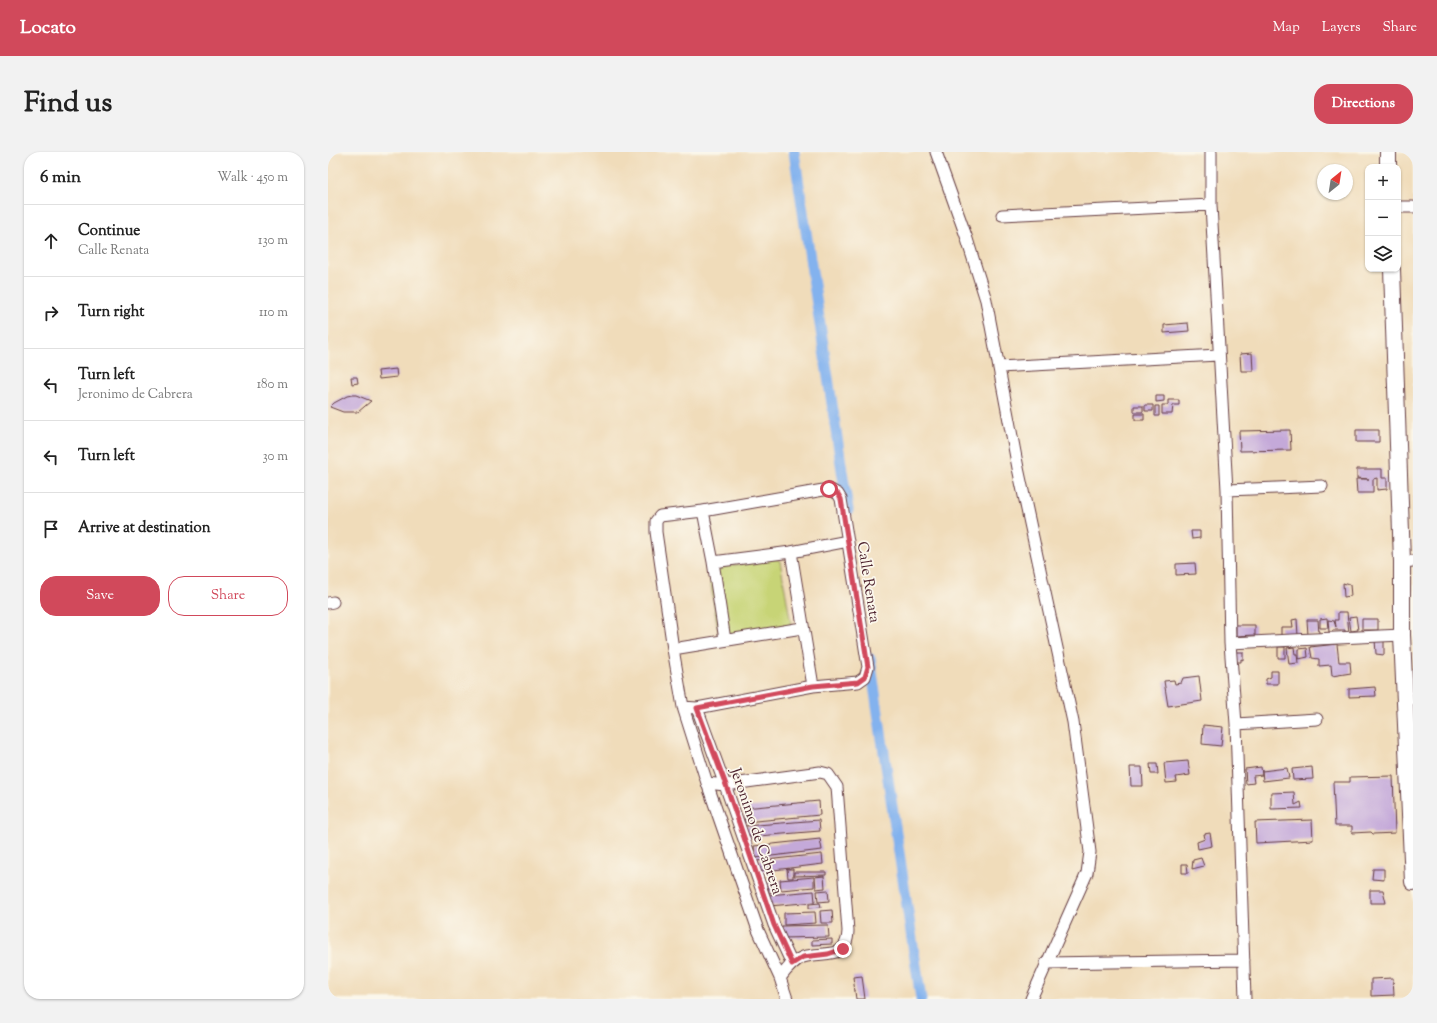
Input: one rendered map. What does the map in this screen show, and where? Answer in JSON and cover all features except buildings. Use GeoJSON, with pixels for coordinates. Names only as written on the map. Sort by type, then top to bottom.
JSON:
{"type":"FeatureCollection","features":[{"type":"Feature","properties":{"kind":"street"},"geometry":{"type":"LineString","coordinates":[[936,152],[966,236],[986,300],[1018,468],[1073,722],[1090,852],[1087,873],[1031,999]]}},
{"type":"Feature","properties":{"kind":"street"},"geometry":{"type":"LineString","coordinates":[[1211,152],[1211,205],[1218,355],[1227,490],[1230,642],[1236,724],[1245,999]]}},
{"type":"Feature","properties":{"kind":"street"},"geometry":{"type":"LineString","coordinates":[[1388,152],[1388,164]]}},
{"type":"Feature","properties":{"kind":"street"},"geometry":{"type":"LineString","coordinates":[[1002,215],[1211,205]]}},
{"type":"Feature","properties":{"kind":"street"},"geometry":{"type":"LineString","coordinates":[[1401,207],[1413,207]]}},
{"type":"Feature","properties":{"kind":"street"},"geometry":{"type":"LineString","coordinates":[[1392,272],[1408,562],[1402,635],[1409,688],[1413,882]]}},
{"type":"Feature","properties":{"kind":"street"},"geometry":{"type":"LineString","coordinates":[[999,367],[1218,355]]}},
{"type":"Feature","properties":{"kind":"street"},"geometry":{"type":"LineString","coordinates":[[1227,490],[1322,486]]}},
{"type":"Feature","properties":{"kind":"street","name":"Calle Renata"},"geometry":{"type":"LineString","coordinates":[[703,511],[829,489],[838,494],[841,499],[868,667],[865,677],[858,682],[813,686]]}},
{"type":"Feature","properties":{"kind":"street"},"geometry":{"type":"LineString","coordinates":[[724,640],[713,562],[703,511],[660,516],[656,521],[656,532],[683,707],[707,784],[758,930],[780,978],[787,999]]}},
{"type":"Feature","properties":{"kind":"street"},"geometry":{"type":"LineString","coordinates":[[713,562],[791,552],[848,541]]}},
{"type":"Feature","properties":{"kind":"street"},"geometry":{"type":"LineString","coordinates":[[683,707],[697,708],[813,686],[802,628],[791,552]]}},
{"type":"Feature","properties":{"kind":"street"},"geometry":{"type":"LineString","coordinates":[[673,649],[802,628]]}},
{"type":"Feature","properties":{"kind":"street"},"geometry":{"type":"LineString","coordinates":[[1230,642],[1402,635]]}},
{"type":"Feature","properties":{"kind":"street","name":"Jeronimo de Cabrera"},"geometry":{"type":"LineString","coordinates":[[697,708],[726,785],[774,925],[792,964]]}},
{"type":"Feature","properties":{"kind":"street"},"geometry":{"type":"LineString","coordinates":[[1236,724],[1317,719]]}},
{"type":"Feature","properties":{"kind":"street"},"geometry":{"type":"LineString","coordinates":[[707,784],[726,785],[820,772],[828,774],[837,787],[848,931],[847,943],[843,949],[828,954],[803,957],[792,964],[780,978]]}},
{"type":"Feature","properties":{"kind":"street"},"geometry":{"type":"LineString","coordinates":[[1046,963],[1244,960]]}},
{"type":"Feature","properties":{"kind":"green space"},"geometry":{"type":"Polygon","coordinates":[[[775,558],[780,561],[791,624],[789,629],[719,637],[709,573],[712,569],[775,558]]]}},
{"type":"Feature","properties":{"kind":"waterway"},"geometry":{"type":"LineString","coordinates":[[794,152],[848,510]]}},
{"type":"Feature","properties":{"kind":"waterway"},"geometry":{"type":"LineString","coordinates":[[870,659],[921,999]]}},
{"type":"Feature","properties":{"kind":"route"},"geometry":{"type":"LineString","coordinates":[[829,489],[838,494],[841,499],[868,667],[865,677],[858,682],[813,686],[697,708],[726,785],[774,925],[792,964],[803,957],[828,954],[843,949]]}}]}
